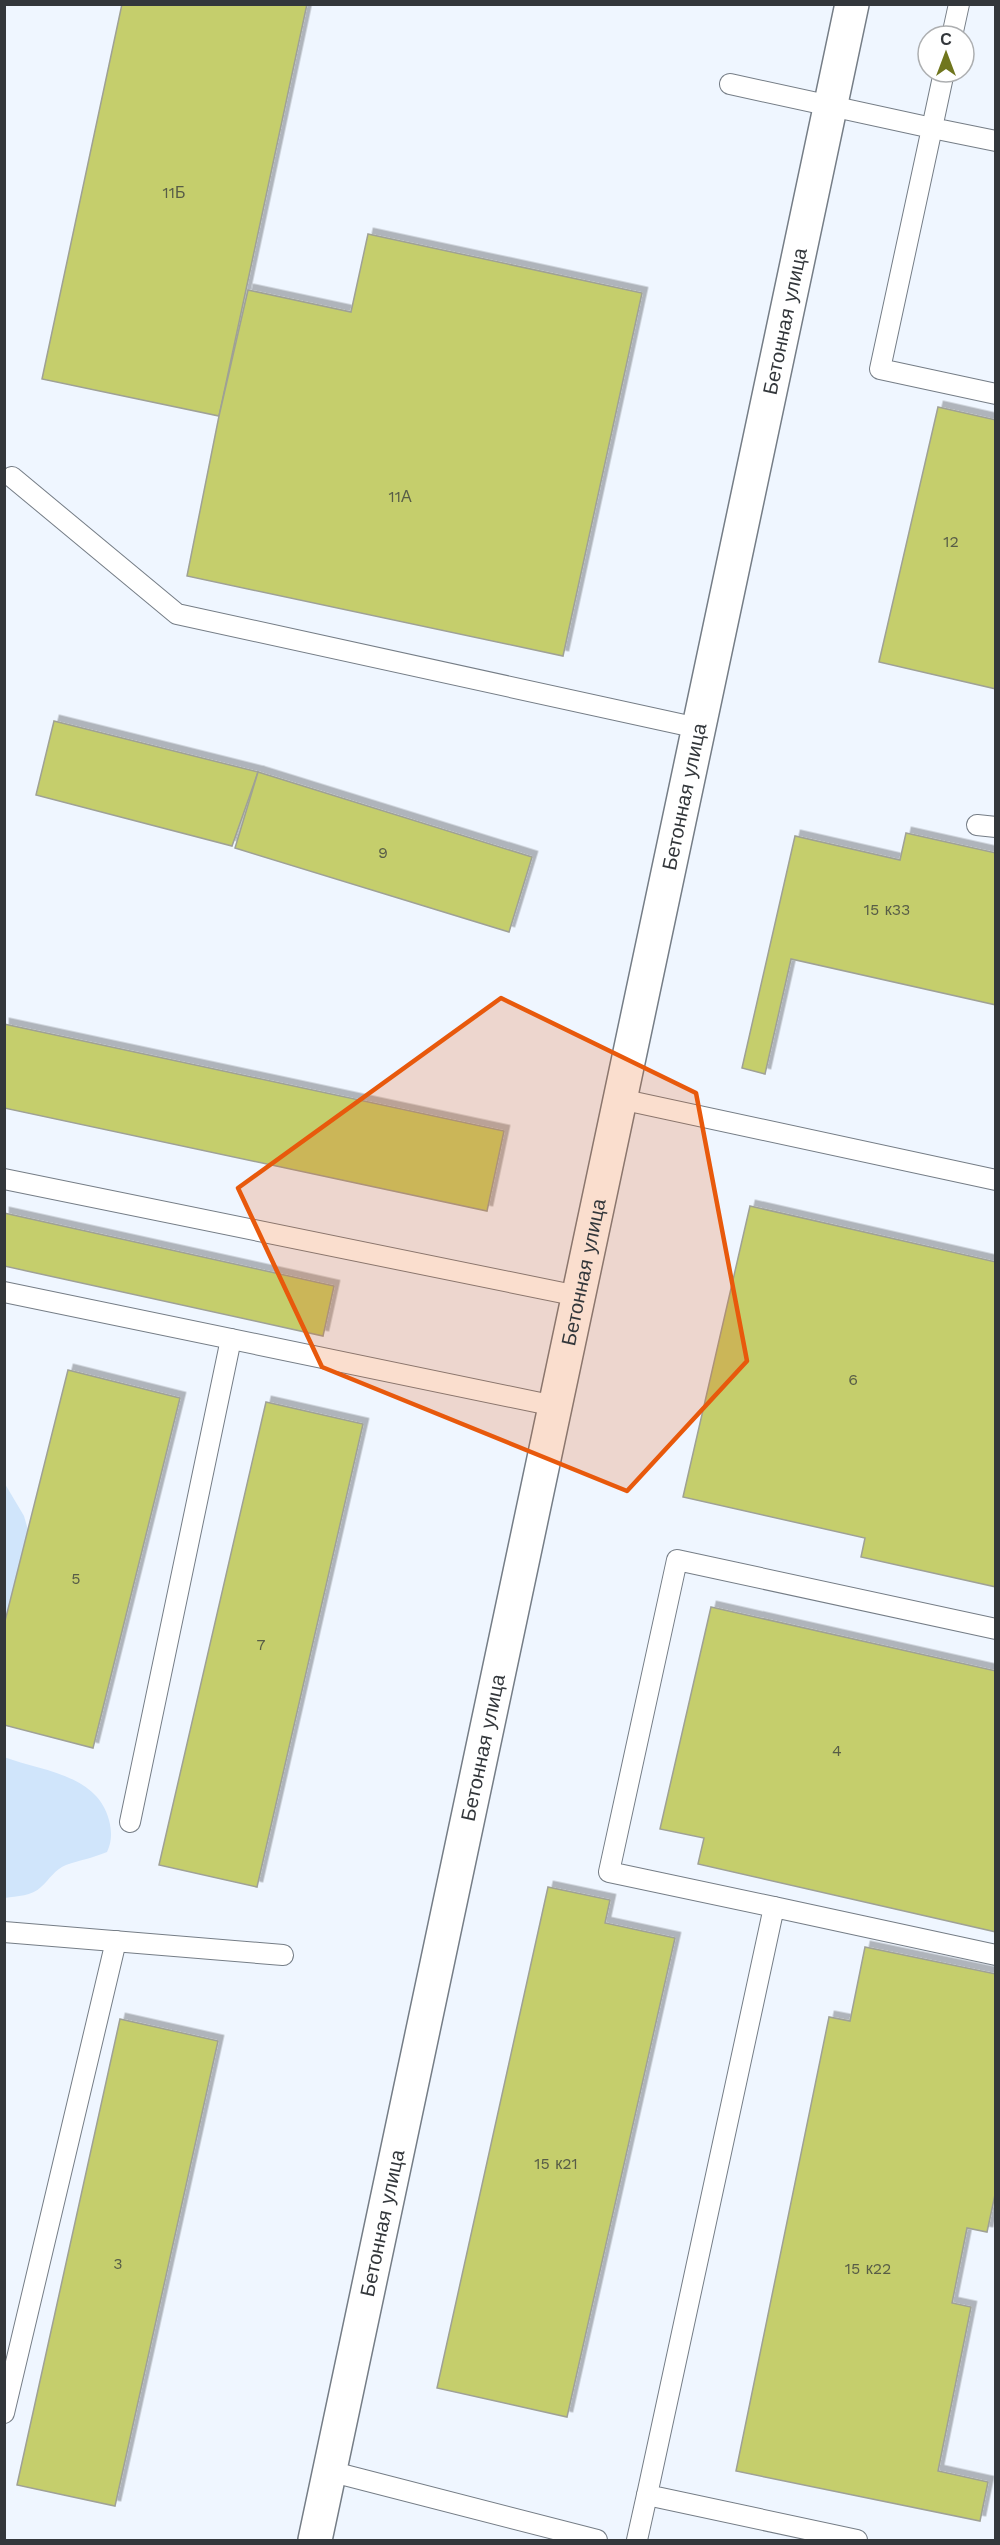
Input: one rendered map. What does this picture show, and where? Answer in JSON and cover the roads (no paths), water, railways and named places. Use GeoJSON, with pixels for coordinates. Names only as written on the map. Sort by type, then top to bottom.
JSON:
{"type":"FeatureCollection","features":[{"type":"Feature","properties":{"kind":"street","name":"Бетонная улица"},"geometry":{"type":"LineString","coordinates":[[315,2541],[852,4]]}},
{"type":"Feature","properties":{"kind":"lane"},"geometry":{"type":"LineString","coordinates":[[955,24],[959,4]]}},
{"type":"Feature","properties":{"kind":"lane"},"geometry":{"type":"LineString","coordinates":[[730,84],[996,141]]}},
{"type":"Feature","properties":{"kind":"lane"},"geometry":{"type":"LineString","coordinates":[[941,84],[880,369],[996,394]]}},
{"type":"Feature","properties":{"kind":"lane"},"geometry":{"type":"LineString","coordinates":[[12,477],[177,614],[698,728]]}},
{"type":"Feature","properties":{"kind":"lane"},"geometry":{"type":"LineString","coordinates":[[620,1099],[996,1180]]}},
{"type":"Feature","properties":{"kind":"lane"},"geometry":{"type":"LineString","coordinates":[[4,1179],[578,1296]]}},
{"type":"Feature","properties":{"kind":"lane"},"geometry":{"type":"LineString","coordinates":[[4,1292],[555,1406]]}},
{"type":"Feature","properties":{"kind":"lane"},"geometry":{"type":"LineString","coordinates":[[130,1822],[231,1339]]}},
{"type":"Feature","properties":{"kind":"lane"},"geometry":{"type":"LineString","coordinates":[[996,1629],[677,1560],[609,1872],[996,1955]]}},
{"type":"Feature","properties":{"kind":"lane"},"geometry":{"type":"LineString","coordinates":[[637,2541],[774,1907]]}},
{"type":"Feature","properties":{"kind":"lane"},"geometry":{"type":"LineString","coordinates":[[4,1932],[283,1955]]}},
{"type":"Feature","properties":{"kind":"lane"},"geometry":{"type":"LineString","coordinates":[[4,2413],[116,1941]]}},
{"type":"Feature","properties":{"kind":"lane"},"geometry":{"type":"LineString","coordinates":[[329,2471],[597,2541]]}},
{"type":"Feature","properties":{"kind":"lane"},"geometry":{"type":"LineString","coordinates":[[646,2495],[857,2541]]}}]}
